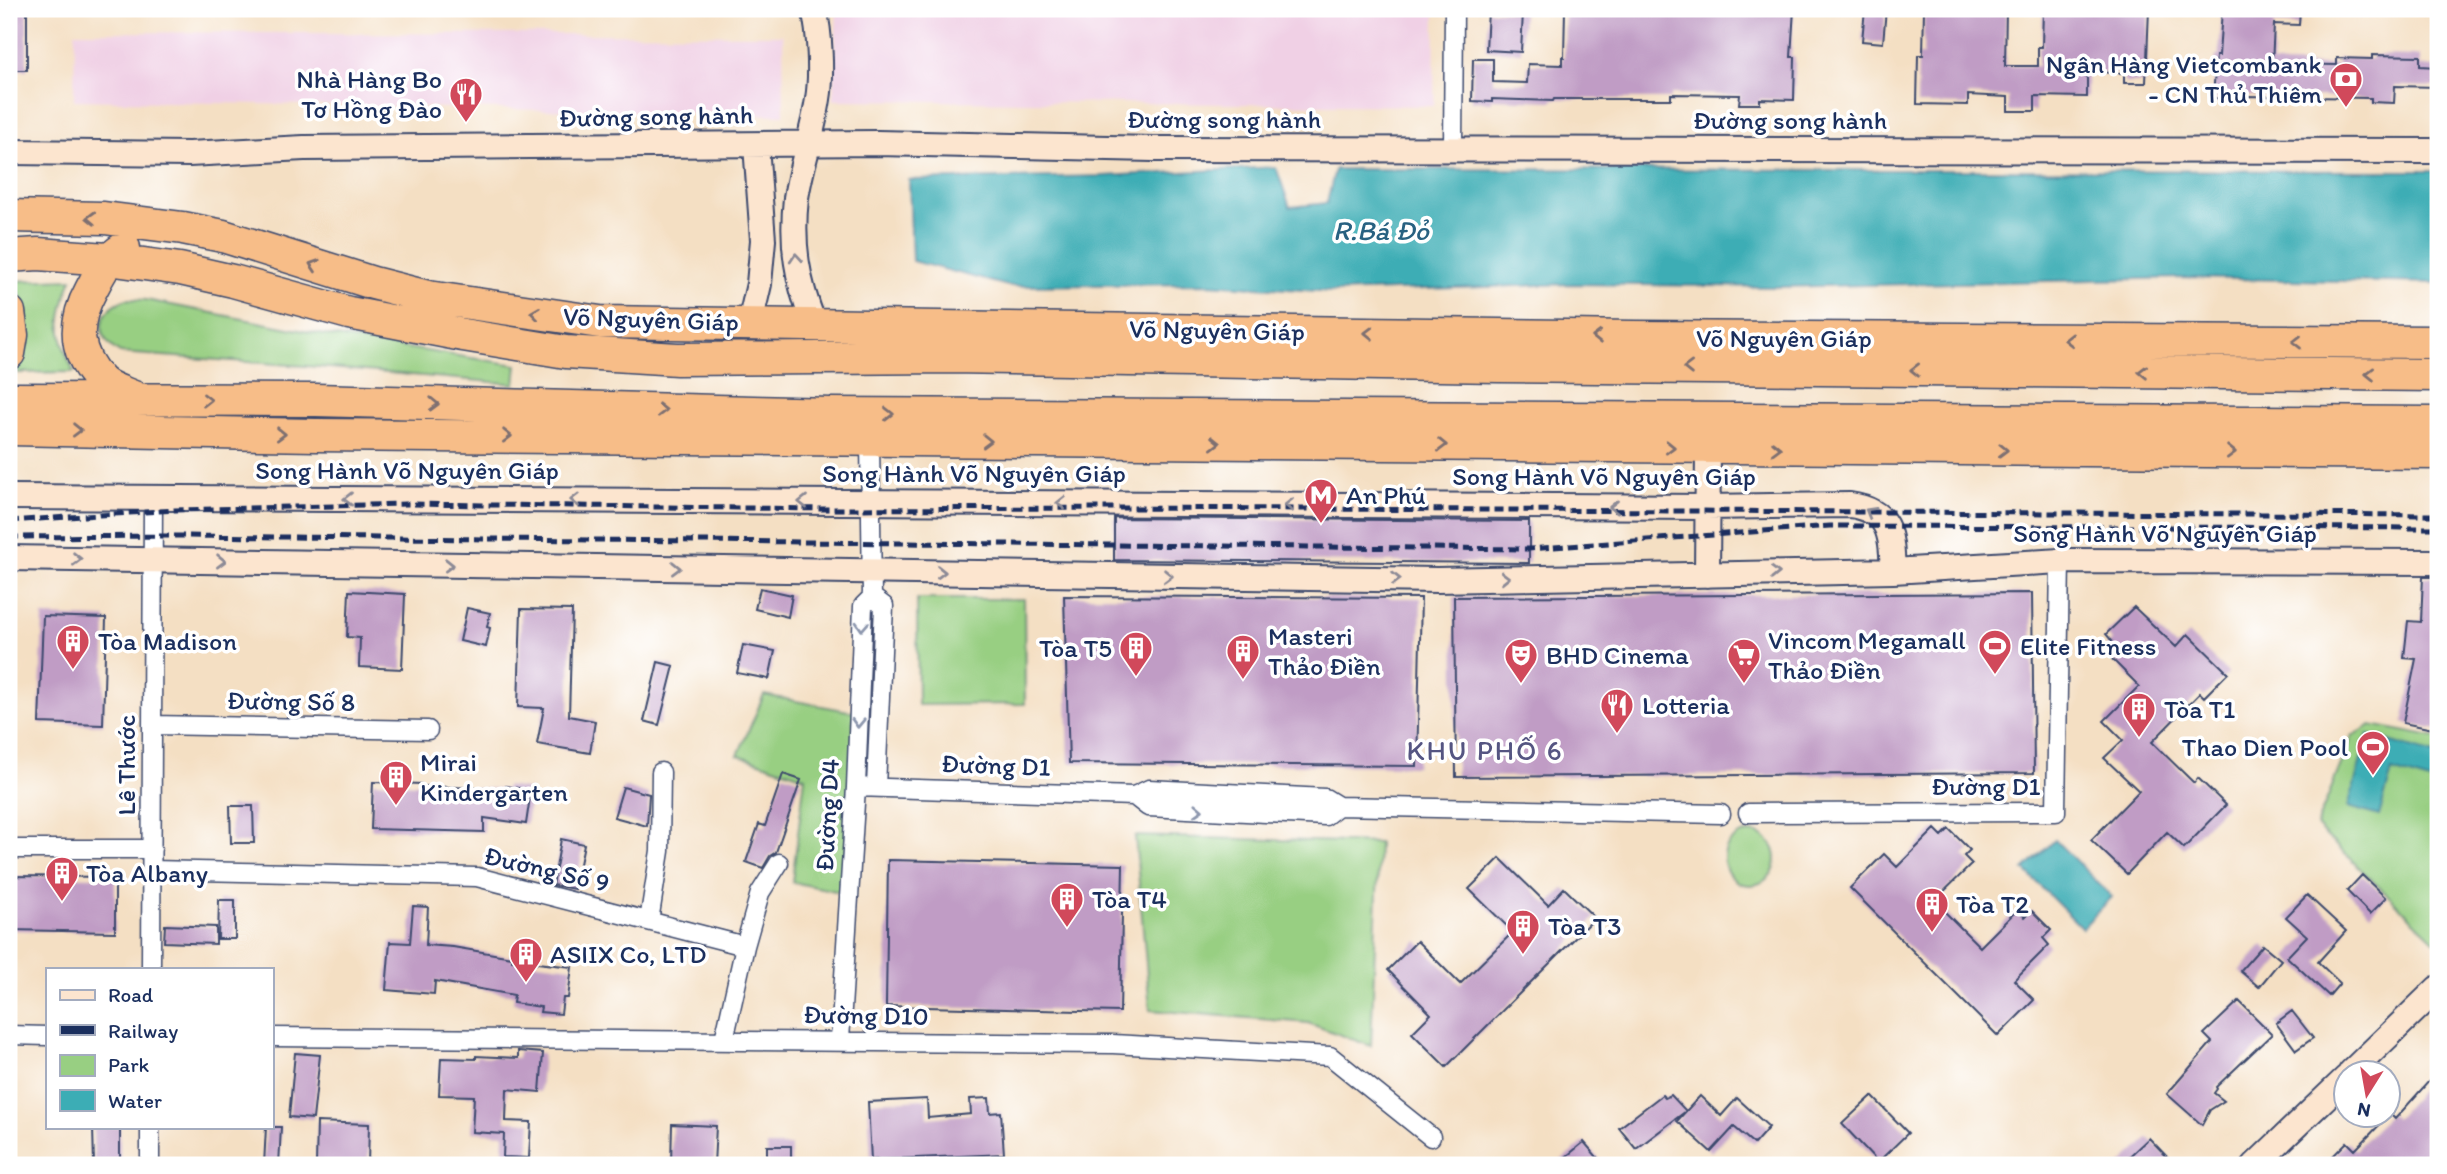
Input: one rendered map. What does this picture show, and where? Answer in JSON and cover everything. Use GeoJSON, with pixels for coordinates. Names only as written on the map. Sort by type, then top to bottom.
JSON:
{"type":"FeatureCollection","features":[{"type":"Feature","properties":{"kind":"highway","name":"Võ Nguyên Giáp"},"geometry":{"type":"LineString","coordinates":[[9,216],[104,218],[183,228],[222,236],[373,283],[440,299],[600,322],[1634,337],[2438,342]]}},
{"type":"Feature","properties":{"kind":"highway"},"geometry":{"type":"LineString","coordinates":[[183,228],[145,234],[108,259],[79,315],[77,330],[79,344],[86,359],[103,382],[139,399],[197,433]]}},
{"type":"Feature","properties":{"kind":"highway","name":"Võ Nguyên Giáp"},"geometry":{"type":"LineString","coordinates":[[9,256],[38,254],[108,259],[180,269],[349,313],[463,335],[566,352],[677,359],[951,357],[1498,366],[2438,375]]}},
{"type":"Feature","properties":{"kind":"highway"},"geometry":{"type":"LineString","coordinates":[[86,299],[112,284],[180,269]]}},
{"type":"Feature","properties":{"kind":"highway"},"geometry":{"type":"LineString","coordinates":[[9,312],[12,335],[9,353]]}},
{"type":"Feature","properties":{"kind":"highway"},"geometry":{"type":"LineString","coordinates":[[9,399],[316,400],[831,414],[2438,423]]}},
{"type":"Feature","properties":{"kind":"highway"},"geometry":{"type":"LineString","coordinates":[[9,429],[870,440],[2438,453]]}},
{"type":"Feature","properties":{"kind":"main road"},"geometry":{"type":"LineString","coordinates":[[814,9],[819,58],[818,98],[797,198],[795,236],[799,281],[814,324]]}},
{"type":"Feature","properties":{"kind":"main road","name":"Đường song hành"},"geometry":{"type":"LineString","coordinates":[[9,152],[190,154],[304,148],[808,144],[1153,149],[2438,151]]}},
{"type":"Feature","properties":{"kind":"main road"},"geometry":{"type":"LineString","coordinates":[[750,323],[759,284],[763,240],[756,145]]}},
{"type":"Feature","properties":{"kind":"main road"},"geometry":{"type":"LineString","coordinates":[[1707,575],[1708,447]]}},
{"type":"Feature","properties":{"kind":"main road","name":"Song Hành Võ Nguyên Giáp"},"geometry":{"type":"LineString","coordinates":[[9,497],[1861,507],[1873,512],[1888,527],[1893,571]]}},
{"type":"Feature","properties":{"kind":"main road","name":"Song Hành Võ Nguyên Giáp"},"geometry":{"type":"LineString","coordinates":[[9,558],[1437,580],[1893,571],[2060,561],[2438,562]]}},
{"type":"Feature","properties":{"kind":"main road"},"geometry":{"type":"LineString","coordinates":[[2366,1058],[2438,988]]}},
{"type":"Feature","properties":{"kind":"main road"},"geometry":{"type":"LineString","coordinates":[[2255,1165],[2332,1091]]}},
{"type":"Feature","properties":{"kind":"street"},"geometry":{"type":"LineString","coordinates":[[1452,149],[1454,9]]}},
{"type":"Feature","properties":{"kind":"street","name":"Đường D4"},"geometry":{"type":"LineString","coordinates":[[840,1040],[856,787],[863,606],[872,597],[870,440]]}},
{"type":"Feature","properties":{"kind":"street","name":"Lê Thước"},"geometry":{"type":"LineString","coordinates":[[151,968],[153,498]]}},
{"type":"Feature","properties":{"kind":"street","name":"Đường D1"},"geometry":{"type":"LineString","coordinates":[[1748,813],[2056,812],[2060,561]]}},
{"type":"Feature","properties":{"kind":"street","name":"Đường D4"},"geometry":{"type":"LineString","coordinates":[[872,597],[884,606],[876,787]]}},
{"type":"Feature","properties":{"kind":"street"},"geometry":{"type":"LineString","coordinates":[[861,659],[882,660]]}},
{"type":"Feature","properties":{"kind":"street","name":"Đường Số 8"},"geometry":{"type":"LineString","coordinates":[[152,724],[428,730]]}},
{"type":"Feature","properties":{"kind":"street"},"geometry":{"type":"LineString","coordinates":[[649,921],[660,851],[661,772]]}},
{"type":"Feature","properties":{"kind":"street","name":"Đường D1"},"geometry":{"type":"LineString","coordinates":[[856,787],[1134,796],[1148,807],[1325,816],[1338,806],[1721,814]]}},
{"type":"Feature","properties":{"kind":"street"},"geometry":{"type":"LineString","coordinates":[[9,849],[152,849]]}},
{"type":"Feature","properties":{"kind":"street"},"geometry":{"type":"LineString","coordinates":[[724,1040],[760,893],[779,863]]}},
{"type":"Feature","properties":{"kind":"street","name":"Đường Số 9"},"geometry":{"type":"LineString","coordinates":[[152,870],[477,877],[745,946]]}},
{"type":"Feature","properties":{"kind":"street"},"geometry":{"type":"LineString","coordinates":[[9,1035],[46,1035]]}},
{"type":"Feature","properties":{"kind":"street","name":"Đường D10"},"geometry":{"type":"LineString","coordinates":[[273,1037],[1114,1044],[1330,1055],[1431,1137]]}},
{"type":"Feature","properties":{"kind":"street"},"geometry":{"type":"LineString","coordinates":[[150,1128],[150,1165]]}},
{"type":"Feature","properties":{"kind":"shaded area"},"geometry":{"type":"Polygon","coordinates":[[[837,9],[1435,9],[1434,106],[833,100],[837,9]]]}},
{"type":"Feature","properties":{"kind":"shaded area"},"geometry":{"type":"Polygon","coordinates":[[[75,32],[783,35],[784,115],[74,100],[75,32]]]}},
{"type":"Feature","properties":{"kind":"green space"},"geometry":{"type":"Polygon","coordinates":[[[72,279],[63,305],[61,326],[64,348],[74,372],[13,373],[26,338],[27,316],[13,281],[72,279]]]}},
{"type":"Feature","properties":{"kind":"green space"},"geometry":{"type":"Polygon","coordinates":[[[127,299],[146,300],[330,336],[517,365],[515,384],[120,353],[105,339],[102,323],[110,309],[127,299]]]}},
{"type":"Feature","properties":{"kind":"green space"},"geometry":{"type":"Polygon","coordinates":[[[917,599],[1024,599],[1025,704],[918,705],[917,599]]]}},
{"type":"Feature","properties":{"kind":"green space"},"geometry":{"type":"Polygon","coordinates":[[[764,695],[854,712],[845,893],[792,882],[805,777],[738,755],[764,695]]]}},
{"type":"Feature","properties":{"kind":"green space"},"geometry":{"type":"Polygon","coordinates":[[[2371,725],[2438,738],[2438,944],[2316,826],[2352,737],[2371,725]]]}},
{"type":"Feature","properties":{"kind":"green space"},"geometry":{"type":"Polygon","coordinates":[[[1750,833],[1769,840],[1776,859],[1769,878],[1750,885],[1731,878],[1724,859],[1731,840],[1750,833]]]}},
{"type":"Feature","properties":{"kind":"green space"},"geometry":{"type":"Polygon","coordinates":[[[1135,836],[1379,843],[1371,1046],[1308,1023],[1150,1010],[1135,836]]]}},
{"type":"Feature","properties":{"kind":"water","name":"R.Bá Đỏ"},"geometry":{"type":"Polygon","coordinates":[[[1276,167],[1290,207],[1327,203],[1335,169],[2438,171],[2438,283],[2186,278],[1775,287],[1572,284],[1334,292],[1207,284],[1008,286],[912,261],[909,180],[1102,176],[1276,167]]]}},
{"type":"Feature","properties":{"kind":"water","name":"Thao Dien Pool"},"geometry":{"type":"Polygon","coordinates":[[[2368,735],[2438,755],[2433,783],[2392,771],[2379,816],[2348,807],[2368,735]]]}},
{"type":"Feature","properties":{"kind":"water"},"geometry":{"type":"Polygon","coordinates":[[[2055,840],[2112,897],[2082,928],[2024,870],[2055,840]]]}},
{"type":"Feature","properties":{"kind":"building"},"geometry":{"type":"Polygon","coordinates":[[[9,9],[27,9],[27,70],[9,70],[9,9]]]}},
{"type":"Feature","properties":{"kind":"building"},"geometry":{"type":"Polygon","coordinates":[[[1565,9],[1794,9],[1791,57],[1795,57],[1794,100],[1760,99],[1760,104],[1739,104],[1740,95],[1671,94],[1671,99],[1472,101],[1473,59],[1493,59],[1493,82],[1527,83],[1528,64],[1562,65],[1565,9]]]}},
{"type":"Feature","properties":{"kind":"building"},"geometry":{"type":"Polygon","coordinates":[[[1865,9],[1886,9],[1883,43],[1862,41],[1865,9]]]}},
{"type":"Feature","properties":{"kind":"building"},"geometry":{"type":"Polygon","coordinates":[[[1924,9],[2006,9],[2005,66],[2038,66],[2038,47],[2042,47],[2043,9],[2149,9],[2146,83],[2124,83],[2124,73],[2087,72],[2087,97],[2035,96],[2035,111],[2008,111],[2008,97],[1968,95],[1968,105],[1917,104],[1918,55],[1923,55],[1924,9]]]}},
{"type":"Feature","properties":{"kind":"building"},"geometry":{"type":"Polygon","coordinates":[[[2222,9],[2300,9],[2299,25],[2274,24],[2272,64],[2337,65],[2337,58],[2372,59],[2372,55],[2420,56],[2420,66],[2438,67],[2438,87],[2395,86],[2394,103],[2371,102],[2371,98],[2213,98],[2222,9]]]}},
{"type":"Feature","properties":{"kind":"building"},"geometry":{"type":"Polygon","coordinates":[[[1488,10],[1523,12],[1521,52],[1486,50],[1488,10]]]}},
{"type":"Feature","properties":{"kind":"building"},"geometry":{"type":"Polygon","coordinates":[[[1114,518],[1529,521],[1529,563],[1114,560],[1114,518]]]}},
{"type":"Feature","properties":{"kind":"building"},"geometry":{"type":"Polygon","coordinates":[[[2423,577],[2438,577],[2438,730],[2403,723],[2416,659],[2404,658],[2408,621],[2421,622],[2423,577]]]}},
{"type":"Feature","properties":{"kind":"building"},"geometry":{"type":"Polygon","coordinates":[[[760,588],[792,595],[788,617],[755,609],[760,588]]]}},
{"type":"Feature","properties":{"kind":"building"},"geometry":{"type":"Polygon","coordinates":[[[349,591],[405,594],[402,669],[359,667],[360,638],[347,637],[349,591]]]}},
{"type":"Feature","properties":{"kind":"building","name":"Vincom Megamall Thảo Điền"},"geometry":{"type":"Polygon","coordinates":[[[2032,593],[2034,773],[1456,777],[1454,597],[2032,593]]]}},
{"type":"Feature","properties":{"kind":"building","name":"Masteri Thảo Điền"},"geometry":{"type":"Polygon","coordinates":[[[1064,596],[1421,598],[1417,766],[1069,763],[1064,596]]]}},
{"type":"Feature","properties":{"kind":"building","name":"Tòa T1"},"geometry":{"type":"Polygon","coordinates":[[[2134,607],[2176,647],[2188,634],[2228,673],[2204,697],[2200,693],[2152,742],[2194,783],[2198,778],[2226,805],[2184,848],[2167,832],[2127,874],[2091,840],[2139,791],[2104,758],[2123,740],[2104,721],[2139,686],[2103,650],[2112,641],[2106,634],[2134,607]]]}},
{"type":"Feature","properties":{"kind":"building"},"geometry":{"type":"Polygon","coordinates":[[[467,608],[490,613],[486,647],[460,641],[467,608]]]}},
{"type":"Feature","properties":{"kind":"building"},"geometry":{"type":"Polygon","coordinates":[[[521,609],[572,610],[569,716],[595,721],[590,753],[537,744],[544,708],[518,707],[521,609]]]}},
{"type":"Feature","properties":{"kind":"building","name":"Tòa Madison"},"geometry":{"type":"Polygon","coordinates":[[[43,616],[106,618],[103,725],[39,723],[43,616]]]}},
{"type":"Feature","properties":{"kind":"building"},"geometry":{"type":"Polygon","coordinates":[[[743,645],[775,651],[769,679],[737,673],[743,645]]]}},
{"type":"Feature","properties":{"kind":"building"},"geometry":{"type":"Polygon","coordinates":[[[658,662],[674,666],[659,725],[644,721],[658,662]]]}},
{"type":"Feature","properties":{"kind":"building"},"geometry":{"type":"Polygon","coordinates":[[[783,774],[801,780],[776,852],[770,856],[763,868],[746,862],[759,824],[765,826],[783,774]]]}},
{"type":"Feature","properties":{"kind":"building"},"geometry":{"type":"Polygon","coordinates":[[[373,782],[505,789],[506,786],[531,790],[526,824],[484,818],[484,832],[371,829],[373,782]]]}},
{"type":"Feature","properties":{"kind":"building"},"geometry":{"type":"Polygon","coordinates":[[[623,787],[649,794],[647,826],[614,817],[623,787]]]}},
{"type":"Feature","properties":{"kind":"building"},"geometry":{"type":"Polygon","coordinates":[[[230,806],[253,806],[254,843],[231,843],[230,806]]]}},
{"type":"Feature","properties":{"kind":"building","name":"Tòa T2"},"geometry":{"type":"Polygon","coordinates":[[[1935,829],[1942,836],[1949,829],[1970,850],[1964,856],[1972,864],[1934,901],[1980,947],[2017,910],[2025,917],[2032,911],[2051,930],[2043,938],[2049,945],[2014,980],[2034,1000],[1998,1036],[1850,888],[1884,854],[1897,867],[1935,829]]]}},
{"type":"Feature","properties":{"kind":"building"},"geometry":{"type":"Polygon","coordinates":[[[561,839],[584,844],[575,889],[553,885],[561,839]]]}},
{"type":"Feature","properties":{"kind":"building","name":"Tòa T3"},"geometry":{"type":"Polygon","coordinates":[[[1500,858],[1548,905],[1564,888],[1595,918],[1446,1067],[1412,1033],[1431,1014],[1388,970],[1417,941],[1460,984],[1513,932],[1469,889],[1500,858]]]}},
{"type":"Feature","properties":{"kind":"building"},"geometry":{"type":"Polygon","coordinates":[[[888,860],[1123,865],[1120,1012],[886,1006],[888,860]]]}},
{"type":"Feature","properties":{"kind":"building"},"geometry":{"type":"Polygon","coordinates":[[[2362,875],[2386,898],[2370,914],[2347,891],[2362,875]]]}},
{"type":"Feature","properties":{"kind":"building","name":"Tòa Albany"},"geometry":{"type":"Polygon","coordinates":[[[9,876],[115,877],[115,932],[9,930],[9,876]]]}},
{"type":"Feature","properties":{"kind":"building"},"geometry":{"type":"Polygon","coordinates":[[[2307,895],[2346,931],[2318,962],[2340,983],[2329,996],[2287,957],[2307,936],[2286,917],[2307,895]]]}},
{"type":"Feature","properties":{"kind":"building"},"geometry":{"type":"Polygon","coordinates":[[[219,900],[235,900],[235,939],[218,939],[219,900]]]}},
{"type":"Feature","properties":{"kind":"building"},"geometry":{"type":"Polygon","coordinates":[[[413,906],[428,907],[426,945],[572,967],[568,998],[563,998],[561,1014],[540,1012],[541,1007],[513,1003],[514,995],[435,981],[434,994],[386,990],[390,942],[410,943],[413,906]]]}},
{"type":"Feature","properties":{"kind":"building"},"geometry":{"type":"Polygon","coordinates":[[[165,925],[216,927],[216,944],[164,942],[165,925]]]}},
{"type":"Feature","properties":{"kind":"building"},"geometry":{"type":"Polygon","coordinates":[[[2263,945],[2281,960],[2259,987],[2240,971],[2263,945]]]}},
{"type":"Feature","properties":{"kind":"building"},"geometry":{"type":"Polygon","coordinates":[[[2239,1001],[2272,1034],[2216,1087],[2214,1093],[2224,1101],[2210,1110],[2202,1125],[2167,1094],[2212,1042],[2204,1034],[2239,1001]]]}},
{"type":"Feature","properties":{"kind":"building"},"geometry":{"type":"Polygon","coordinates":[[[2292,1011],[2313,1038],[2296,1050],[2276,1023],[2292,1011]]]}},
{"type":"Feature","properties":{"kind":"building"},"geometry":{"type":"Polygon","coordinates":[[[518,1051],[543,1053],[540,1092],[507,1089],[506,1121],[531,1122],[529,1158],[503,1157],[504,1134],[472,1132],[474,1096],[439,1095],[441,1058],[518,1058],[518,1051]]]}},
{"type":"Feature","properties":{"kind":"building"},"geometry":{"type":"Polygon","coordinates":[[[295,1053],[320,1055],[313,1119],[289,1117],[295,1053]]]}},
{"type":"Feature","properties":{"kind":"building"},"geometry":{"type":"Polygon","coordinates":[[[2438,1071],[2438,1165],[2324,1165],[2347,1142],[2355,1150],[2376,1128],[2402,1128],[2402,1111],[2438,1071]]]}},
{"type":"Feature","properties":{"kind":"building"},"geometry":{"type":"Polygon","coordinates":[[[1662,1095],[1665,1098],[1671,1095],[1686,1111],[1636,1149],[1619,1128],[1662,1095]]]}},
{"type":"Feature","properties":{"kind":"building"},"geometry":{"type":"Polygon","coordinates":[[[1700,1096],[1721,1116],[1737,1098],[1769,1127],[1754,1144],[1734,1127],[1711,1152],[1677,1121],[1700,1096]]]}},
{"type":"Feature","properties":{"kind":"building"},"geometry":{"type":"Polygon","coordinates":[[[1872,1096],[1908,1133],[1878,1162],[1842,1124],[1872,1096]]]}},
{"type":"Feature","properties":{"kind":"building"},"geometry":{"type":"Polygon","coordinates":[[[989,1098],[990,1113],[1001,1112],[1004,1154],[871,1160],[868,1102],[927,1099],[928,1118],[971,1114],[970,1099],[989,1098]]]}},
{"type":"Feature","properties":{"kind":"building"},"geometry":{"type":"Polygon","coordinates":[[[317,1122],[369,1124],[368,1165],[316,1165],[317,1122]]]}},
{"type":"Feature","properties":{"kind":"building"},"geometry":{"type":"Polygon","coordinates":[[[672,1124],[716,1126],[714,1165],[671,1164],[672,1124]]]}},
{"type":"Feature","properties":{"kind":"building"},"geometry":{"type":"Polygon","coordinates":[[[281,1127],[279,1165],[264,1165],[266,1128],[281,1127]]]}},
{"type":"Feature","properties":{"kind":"building"},"geometry":{"type":"Polygon","coordinates":[[[93,1128],[120,1128],[120,1164],[94,1164],[93,1128]]]}},
{"type":"Feature","properties":{"kind":"building"},"geometry":{"type":"Polygon","coordinates":[[[2149,1138],[2175,1165],[2120,1165],[2149,1138]]]}},
{"type":"Feature","properties":{"kind":"building"},"geometry":{"type":"Polygon","coordinates":[[[1584,1142],[1604,1165],[1556,1165],[1584,1142]]]}},
{"type":"Feature","properties":{"kind":"building"},"geometry":{"type":"Polygon","coordinates":[[[767,1146],[791,1146],[791,1165],[767,1165],[767,1146]]]}},
{"type":"Feature","properties":{"kind":"railway"},"geometry":{"type":"LineString","coordinates":[[9,521],[175,510],[406,504],[828,509],[2438,515]]}},
{"type":"Feature","properties":{"kind":"railway"},"geometry":{"type":"LineString","coordinates":[[9,537],[179,536],[1529,549],[1830,526],[2438,528]]}},
{"type":"Feature","properties":{"kind":"place","name":"Ngân Hàng Vietcombank - CN Thủ Thiêm"},"geometry":{"type":"Point","coordinates":[2346,109]}},
{"type":"Feature","properties":{"kind":"place","name":"Nhà Hàng Bo Tơ Hồng Đào"},"geometry":{"type":"Point","coordinates":[466,124]}},
{"type":"Feature","properties":{"kind":"place","name":"An Phú"},"geometry":{"type":"Point","coordinates":[1321,525]}},
{"type":"Feature","properties":{"kind":"place","name":"Tòa Madison"},"geometry":{"type":"Point","coordinates":[73,671]}},
{"type":"Feature","properties":{"kind":"place","name":"Elite Fitness"},"geometry":{"type":"Point","coordinates":[1995,676]}},
{"type":"Feature","properties":{"kind":"place","name":"Tòa T5"},"geometry":{"type":"Point","coordinates":[1136,678]}},
{"type":"Feature","properties":{"kind":"place","name":"Masteri Thảo Điền"},"geometry":{"type":"Point","coordinates":[1243,681]}},
{"type":"Feature","properties":{"kind":"place","name":"BHD Cinema"},"geometry":{"type":"Point","coordinates":[1521,685]}},
{"type":"Feature","properties":{"kind":"place","name":"Vincom Megamall Thảo Điền"},"geometry":{"type":"Point","coordinates":[1744,685]}},
{"type":"Feature","properties":{"kind":"place","name":"Lotteria"},"geometry":{"type":"Point","coordinates":[1617,735]}},
{"type":"Feature","properties":{"kind":"place","name":"Tòa T1"},"geometry":{"type":"Point","coordinates":[2139,739]}},
{"type":"Feature","properties":{"kind":"place","name":"Thao Dien Pool"},"geometry":{"type":"Point","coordinates":[2373,777]}},
{"type":"Feature","properties":{"kind":"place","name":"Mirai Kindergarten"},"geometry":{"type":"Point","coordinates":[396,807]}},
{"type":"Feature","properties":{"kind":"place","name":"Tòa Albany"},"geometry":{"type":"Point","coordinates":[62,903]}},
{"type":"Feature","properties":{"kind":"place","name":"Tòa T4"},"geometry":{"type":"Point","coordinates":[1067,929]}},
{"type":"Feature","properties":{"kind":"place","name":"Tòa T2"},"geometry":{"type":"Point","coordinates":[1932,934]}},
{"type":"Feature","properties":{"kind":"place","name":"Tòa T3"},"geometry":{"type":"Point","coordinates":[1523,956]}},
{"type":"Feature","properties":{"kind":"place","name":"ASIIX Co, LTD"},"geometry":{"type":"Point","coordinates":[526,984]}},
{"type":"Feature","properties":{"kind":"district","name":"KHU PHỐ 6"},"geometry":{"type":"Point","coordinates":[1485,750]}}]}
